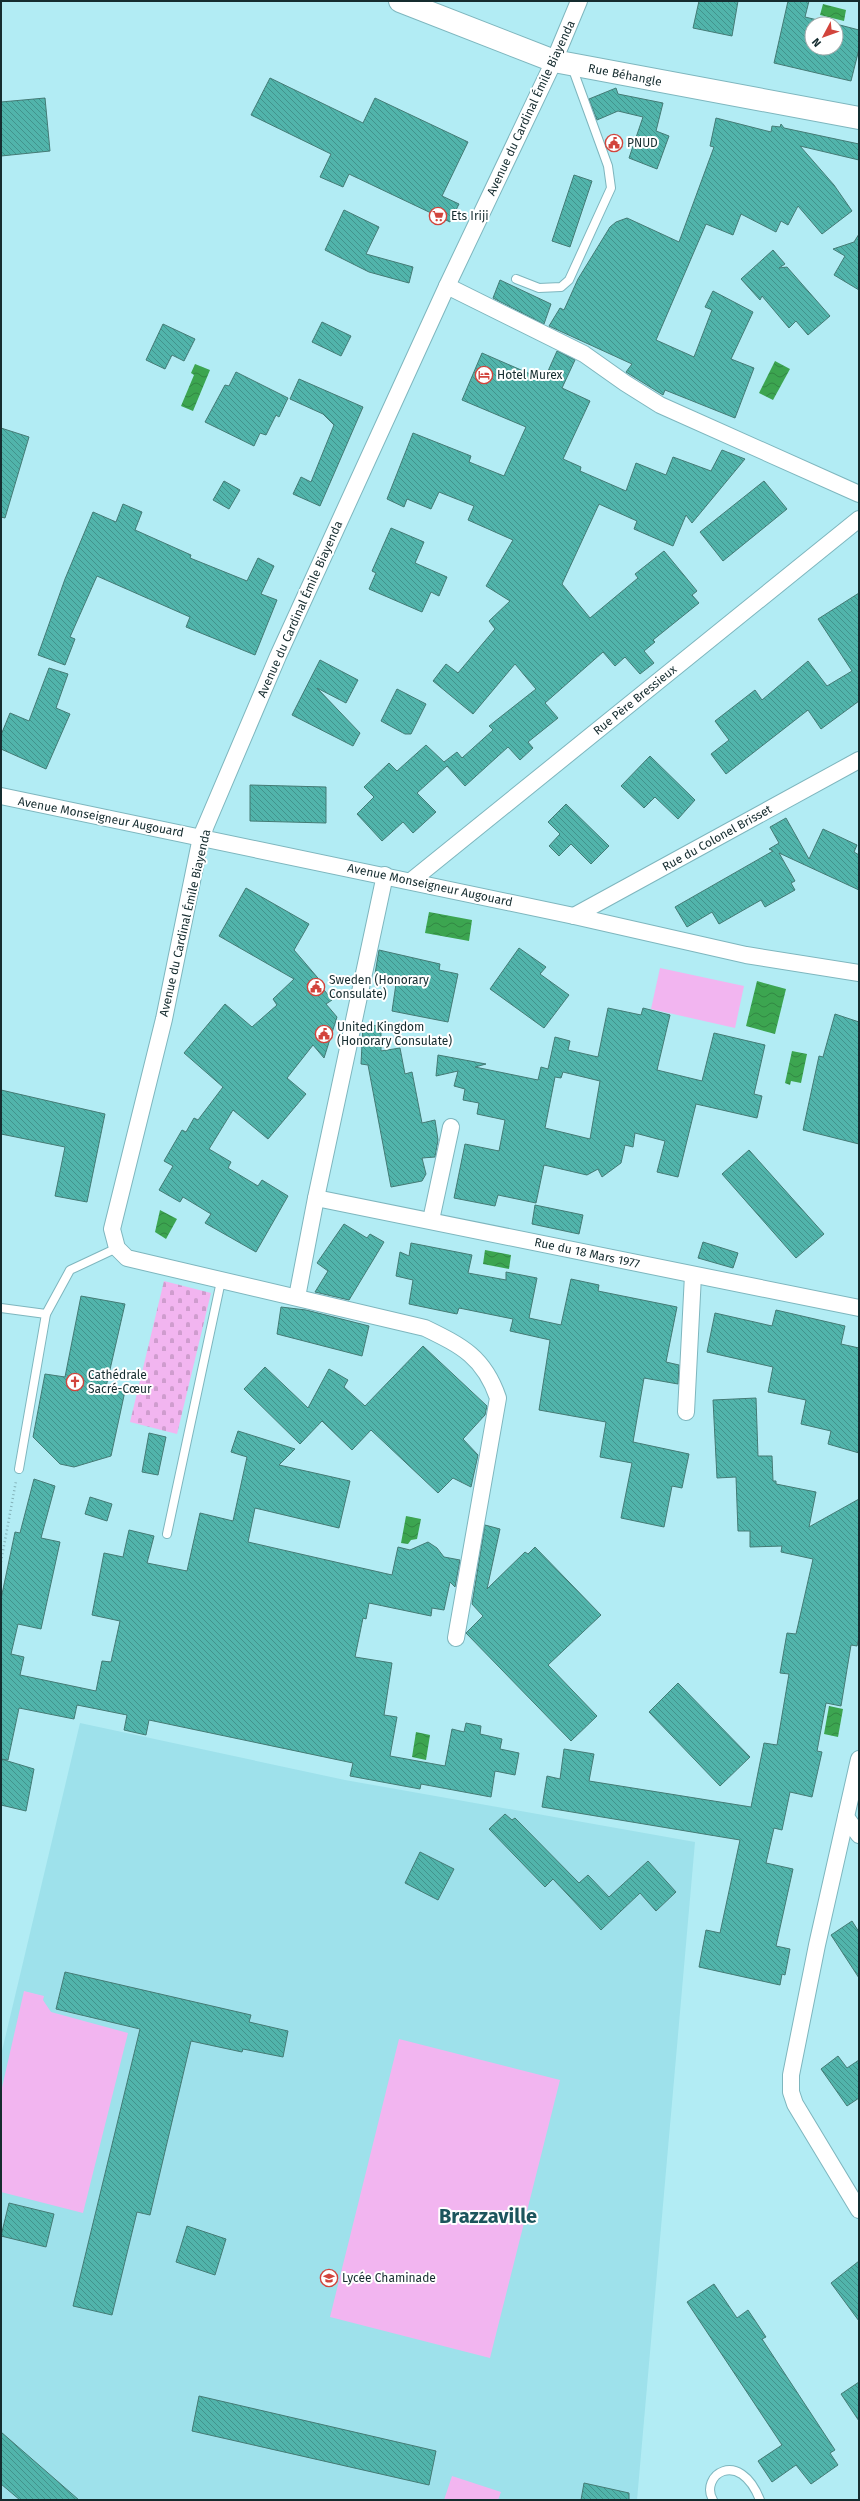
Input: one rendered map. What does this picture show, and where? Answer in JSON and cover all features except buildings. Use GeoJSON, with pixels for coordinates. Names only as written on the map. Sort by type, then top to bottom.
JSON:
{"type":"FeatureCollection","features":[{"type":"Feature","properties":{"kind":"street","name":"Rue Béhangle"},"geometry":{"type":"LineString","coordinates":[[400,1],[563,63],[859,118]]}},
{"type":"Feature","properties":{"kind":"street","name":"Avenue du Cardinal Émile Biayenda"},"geometry":{"type":"LineString","coordinates":[[116,1248],[112,1229],[164,1018],[201,837],[278,656],[447,286],[563,63],[579,1]]}},
{"type":"Feature","properties":{"kind":"street"},"geometry":{"type":"LineString","coordinates":[[447,286],[584,354],[625,383],[660,404],[859,494]]}},
{"type":"Feature","properties":{"kind":"street","name":"Rue Père Bressieux"},"geometry":{"type":"LineString","coordinates":[[411,881],[859,519]]}},
{"type":"Feature","properties":{"kind":"street","name":"Rue du Colonel Brisset"},"geometry":{"type":"LineString","coordinates":[[574,916],[859,760]]}},
{"type":"Feature","properties":{"kind":"street","name":"Avenue Monseigneur Augouard"},"geometry":{"type":"LineString","coordinates":[[1,796],[385,875],[746,955],[859,973]]}},
{"type":"Feature","properties":{"kind":"street"},"geometry":{"type":"LineString","coordinates":[[297,1297],[316,1198],[385,875]]}},
{"type":"Feature","properties":{"kind":"street"},"geometry":{"type":"LineString","coordinates":[[431,1220],[451,1127]]}},
{"type":"Feature","properties":{"kind":"street","name":"Rue du 18 Mars 1977"},"geometry":{"type":"LineString","coordinates":[[316,1198],[431,1220],[859,1308]]}},
{"type":"Feature","properties":{"kind":"street"},"geometry":{"type":"LineString","coordinates":[[116,1248],[127,1258],[425,1328],[453,1341],[476,1358],[491,1377],[498,1398],[456,1638]]}},
{"type":"Feature","properties":{"kind":"street"},"geometry":{"type":"LineString","coordinates":[[686,1412],[693,1275]]}},
{"type":"Feature","properties":{"kind":"street"},"geometry":{"type":"LineString","coordinates":[[859,1759],[817,1945],[791,2075],[791,2092],[795,2104],[859,2210]]}},
{"type":"Feature","properties":{"kind":"street"},"geometry":{"type":"LineString","coordinates":[[846,1817],[859,1835]]}},
{"type":"Feature","properties":{"kind":"lane"},"geometry":{"type":"LineString","coordinates":[[516,279],[539,288],[561,288],[569,280],[611,188],[608,166],[563,63]]}},
{"type":"Feature","properties":{"kind":"lane"},"geometry":{"type":"LineString","coordinates":[[19,1469],[46,1314],[70,1270],[116,1248]]}},
{"type":"Feature","properties":{"kind":"lane"},"geometry":{"type":"LineString","coordinates":[[167,1534],[221,1281]]}},
{"type":"Feature","properties":{"kind":"lane"},"geometry":{"type":"LineString","coordinates":[[1,1308],[46,1314]]}},
{"type":"Feature","properties":{"kind":"lane"},"geometry":{"type":"LineString","coordinates":[[713,2500],[710,2490],[712,2483],[718,2474],[726,2469],[732,2469],[739,2471],[748,2480],[760,2500]]}},
{"type":"Feature","properties":{"kind":"path"},"geometry":{"type":"LineString","coordinates":[[1,1562],[19,1469]]}},
{"type":"Feature","properties":{"kind":"shaded area","name":"Lycée Chaminade"},"geometry":{"type":"Polygon","coordinates":[[[80,1723],[345,1780],[695,1842],[637,2500],[1,2500],[1,2055],[80,1723]]]}},
{"type":"Feature","properties":{"kind":"green space"},"geometry":{"type":"Polygon","coordinates":[[[660,968],[744,986],[735,1028],[651,1009],[660,968]]]}},
{"type":"Feature","properties":{"kind":"green space"},"geometry":{"type":"Polygon","coordinates":[[[164,1281],[211,1293],[177,1434],[130,1422],[164,1281]]]}},
{"type":"Feature","properties":{"kind":"green space"},"geometry":{"type":"Polygon","coordinates":[[[24,1991],[44,1996],[43,2000],[51,2012],[128,2033],[83,2213],[1,2192],[1,2092],[24,1991]]]}},
{"type":"Feature","properties":{"kind":"green space"},"geometry":{"type":"Polygon","coordinates":[[[399,2039],[560,2080],[490,2358],[330,2317],[399,2039]]]}},
{"type":"Feature","properties":{"kind":"green space"},"geometry":{"type":"Polygon","coordinates":[[[452,2476],[501,2492],[498,2500],[444,2500],[452,2476]]]}},
{"type":"Feature","properties":{"kind":"water"},"geometry":{"type":"Polygon","coordinates":[[[823,4],[846,10],[844,21],[844,16],[820,15],[823,4]]]}},
{"type":"Feature","properties":{"kind":"water"},"geometry":{"type":"Polygon","coordinates":[[[775,361],[790,369],[773,400],[759,393],[775,361]]]}},
{"type":"Feature","properties":{"kind":"water"},"geometry":{"type":"Polygon","coordinates":[[[195,364],[210,370],[193,411],[181,406],[194,375],[191,373],[195,364]]]}},
{"type":"Feature","properties":{"kind":"water"},"geometry":{"type":"Polygon","coordinates":[[[429,912],[472,920],[469,941],[425,933],[429,912]]]}},
{"type":"Feature","properties":{"kind":"water"},"geometry":{"type":"Polygon","coordinates":[[[757,981],[786,989],[775,1034],[746,1026],[757,981]]]}},
{"type":"Feature","properties":{"kind":"water"},"geometry":{"type":"Polygon","coordinates":[[[792,1051],[807,1054],[801,1083],[791,1081],[790,1085],[785,1083],[792,1051]]]}},
{"type":"Feature","properties":{"kind":"water"},"geometry":{"type":"Polygon","coordinates":[[[160,1210],[177,1219],[166,1239],[155,1232],[160,1210]]]}},
{"type":"Feature","properties":{"kind":"water"},"geometry":{"type":"Polygon","coordinates":[[[485,1250],[511,1255],[509,1269],[483,1264],[485,1250]]]}},
{"type":"Feature","properties":{"kind":"water"},"geometry":{"type":"Polygon","coordinates":[[[406,1516],[421,1519],[417,1539],[411,1540],[408,1544],[401,1543],[406,1516]]]}},
{"type":"Feature","properties":{"kind":"water"},"geometry":{"type":"Polygon","coordinates":[[[829,1706],[843,1709],[838,1737],[824,1734],[829,1706]]]}},
{"type":"Feature","properties":{"kind":"water"},"geometry":{"type":"Polygon","coordinates":[[[416,1732],[430,1735],[426,1760],[412,1757],[416,1732]]]}},
{"type":"Feature","properties":{"kind":"place","name":"PNUD"},"geometry":{"type":"Point","coordinates":[614,143]}},
{"type":"Feature","properties":{"kind":"place","name":"Ets Iriji"},"geometry":{"type":"Point","coordinates":[438,216]}},
{"type":"Feature","properties":{"kind":"place","name":"Hotel Murex"},"geometry":{"type":"Point","coordinates":[484,375]}},
{"type":"Feature","properties":{"kind":"place","name":"Sweden (Honorary Consulate)"},"geometry":{"type":"Point","coordinates":[316,987]}},
{"type":"Feature","properties":{"kind":"place","name":"United Kingdom (Honorary Consulate)"},"geometry":{"type":"Point","coordinates":[324,1034]}},
{"type":"Feature","properties":{"kind":"place","name":"Cathédrale Sacré-Cœur"},"geometry":{"type":"Point","coordinates":[75,1382]}},
{"type":"Feature","properties":{"kind":"place","name":"Lycée Chaminade"},"geometry":{"type":"Point","coordinates":[329,2278]}},
{"type":"Feature","properties":{"kind":"district","name":"Brazzaville"},"geometry":{"type":"Point","coordinates":[488,2216]}}]}
